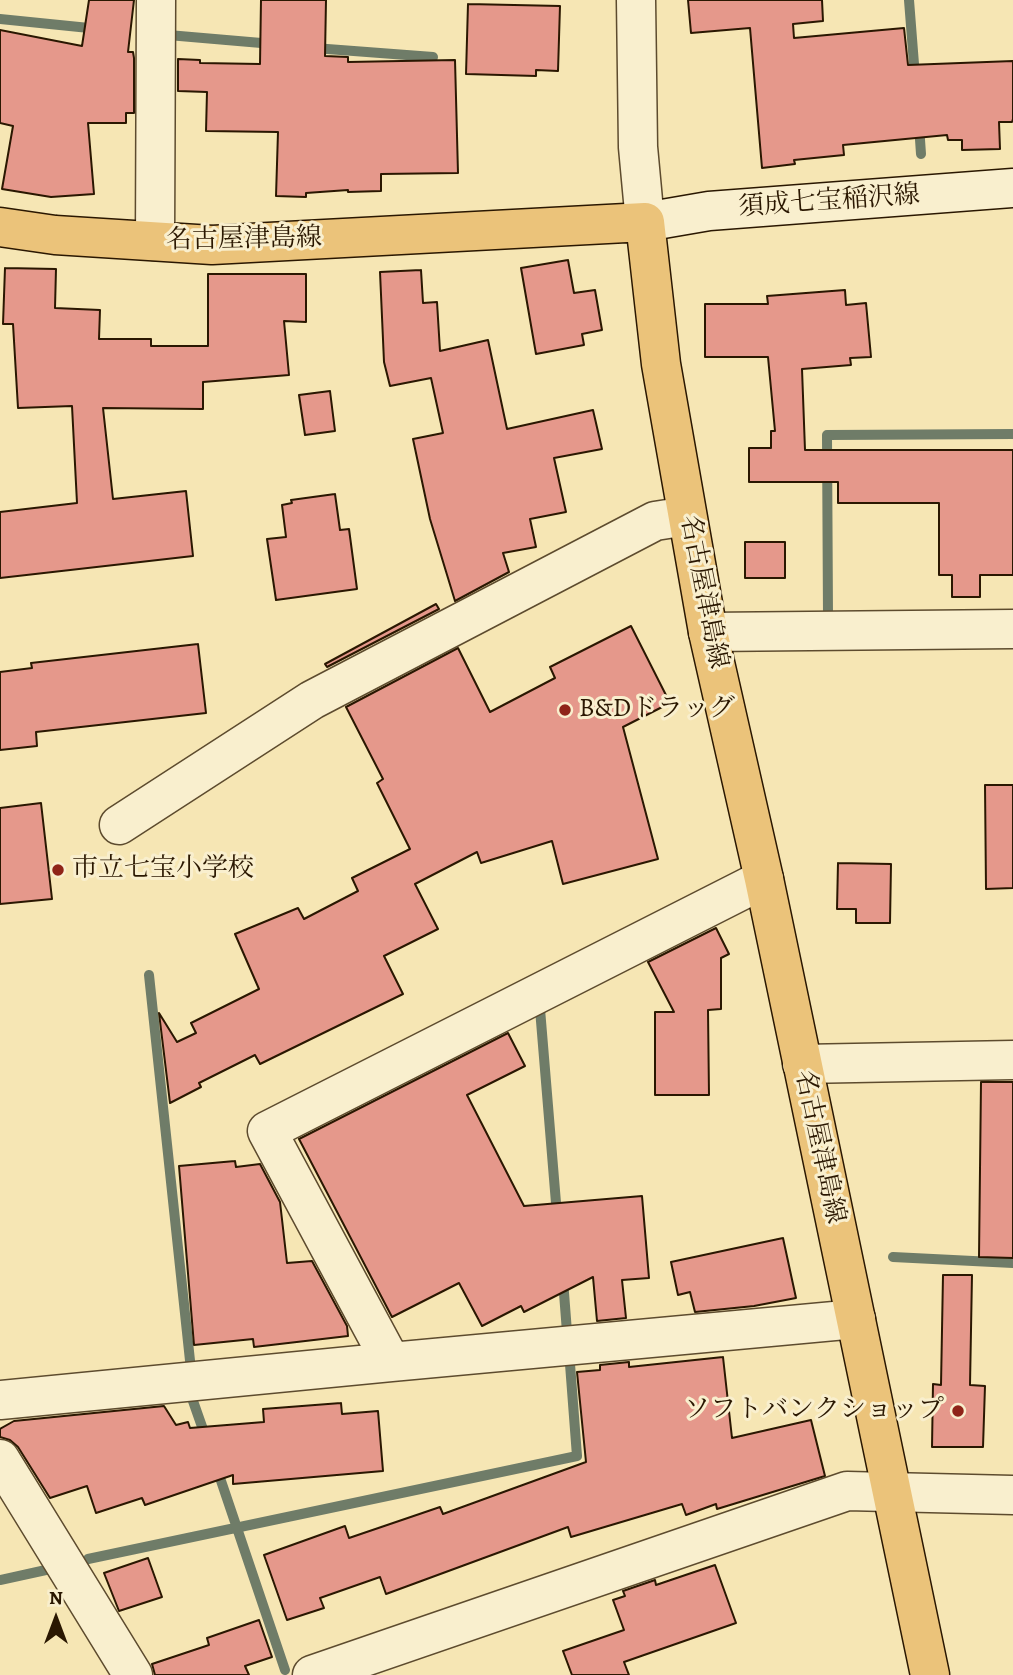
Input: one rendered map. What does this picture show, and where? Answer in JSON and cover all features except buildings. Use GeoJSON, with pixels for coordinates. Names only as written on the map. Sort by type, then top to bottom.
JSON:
{"type":"FeatureCollection","features":[{"type":"Feature","properties":{"kind":"main road","name":"名古屋津島線"},"geometry":{"type":"LineString","coordinates":[[0,227],[55,235],[212,245],[645,222],[661,364],[708,632],[764,879],[930,1675]]}},
{"type":"Feature","properties":{"kind":"street"},"geometry":{"type":"LineString","coordinates":[[155,241],[156,0]]}},
{"type":"Feature","properties":{"kind":"street"},"geometry":{"type":"LineString","coordinates":[[636,0],[638,147],[645,222]]}},
{"type":"Feature","properties":{"kind":"street","name":"須成七宝稲沢線"},"geometry":{"type":"LineString","coordinates":[[645,222],[709,211],[1013,188]]}},
{"type":"Feature","properties":{"kind":"street"},"geometry":{"type":"LineString","coordinates":[[119,825],[312,700],[655,520],[687,516]]}},
{"type":"Feature","properties":{"kind":"street"},"geometry":{"type":"LineString","coordinates":[[708,632],[1013,629]]}},
{"type":"Feature","properties":{"kind":"street"},"geometry":{"type":"LineString","coordinates":[[391,1362],[267,1131],[764,879]]}},
{"type":"Feature","properties":{"kind":"street"},"geometry":{"type":"LineString","coordinates":[[802,1064],[1013,1060]]}},
{"type":"Feature","properties":{"kind":"street"},"geometry":{"type":"LineString","coordinates":[[0,1400],[856,1319]]}},
{"type":"Feature","properties":{"kind":"street"},"geometry":{"type":"LineString","coordinates":[[0,1459],[133,1675]]}},
{"type":"Feature","properties":{"kind":"street"},"geometry":{"type":"LineString","coordinates":[[312,1675],[847,1491],[1013,1495]]}},
{"type":"Feature","properties":{"kind":"waterway"},"geometry":{"type":"LineString","coordinates":[[909,0],[915,77]]}},
{"type":"Feature","properties":{"kind":"waterway"},"geometry":{"type":"LineString","coordinates":[[0,19],[99,29]]}},
{"type":"Feature","properties":{"kind":"waterway"},"geometry":{"type":"LineString","coordinates":[[168,35],[273,44]]}},
{"type":"Feature","properties":{"kind":"waterway"},"geometry":{"type":"LineString","coordinates":[[314,48],[433,57]]}},
{"type":"Feature","properties":{"kind":"waterway"},"geometry":{"type":"LineString","coordinates":[[919,125],[921,154]]}},
{"type":"Feature","properties":{"kind":"waterway"},"geometry":{"type":"LineString","coordinates":[[828,617],[827,435],[1013,434]]}},
{"type":"Feature","properties":{"kind":"waterway"},"geometry":{"type":"LineString","coordinates":[[149,975],[191,1370]]}},
{"type":"Feature","properties":{"kind":"waterway"},"geometry":{"type":"LineString","coordinates":[[540,1009],[557,1215]]}},
{"type":"Feature","properties":{"kind":"waterway"},"geometry":{"type":"LineString","coordinates":[[893,1257],[1013,1263]]}},
{"type":"Feature","properties":{"kind":"waterway"},"geometry":{"type":"LineString","coordinates":[[563,1280],[567,1332]]}},
{"type":"Feature","properties":{"kind":"waterway"},"geometry":{"type":"LineString","coordinates":[[88,1559],[577,1456],[570,1364]]}},
{"type":"Feature","properties":{"kind":"waterway"},"geometry":{"type":"LineString","coordinates":[[193,1401],[206,1438]]}},
{"type":"Feature","properties":{"kind":"waterway"},"geometry":{"type":"LineString","coordinates":[[216,1466],[285,1670]]}},
{"type":"Feature","properties":{"kind":"waterway"},"geometry":{"type":"LineString","coordinates":[[0,1580],[55,1568]]}},
{"type":"Feature","properties":{"kind":"place","name":"B&Dドラッグ"},"geometry":{"type":"Point","coordinates":[565,710]}},
{"type":"Feature","properties":{"kind":"place","name":"市立七宝小学校"},"geometry":{"type":"Point","coordinates":[58,870]}},
{"type":"Feature","properties":{"kind":"place","name":"ソフトバンクショップ"},"geometry":{"type":"Point","coordinates":[958,1411]}}]}
